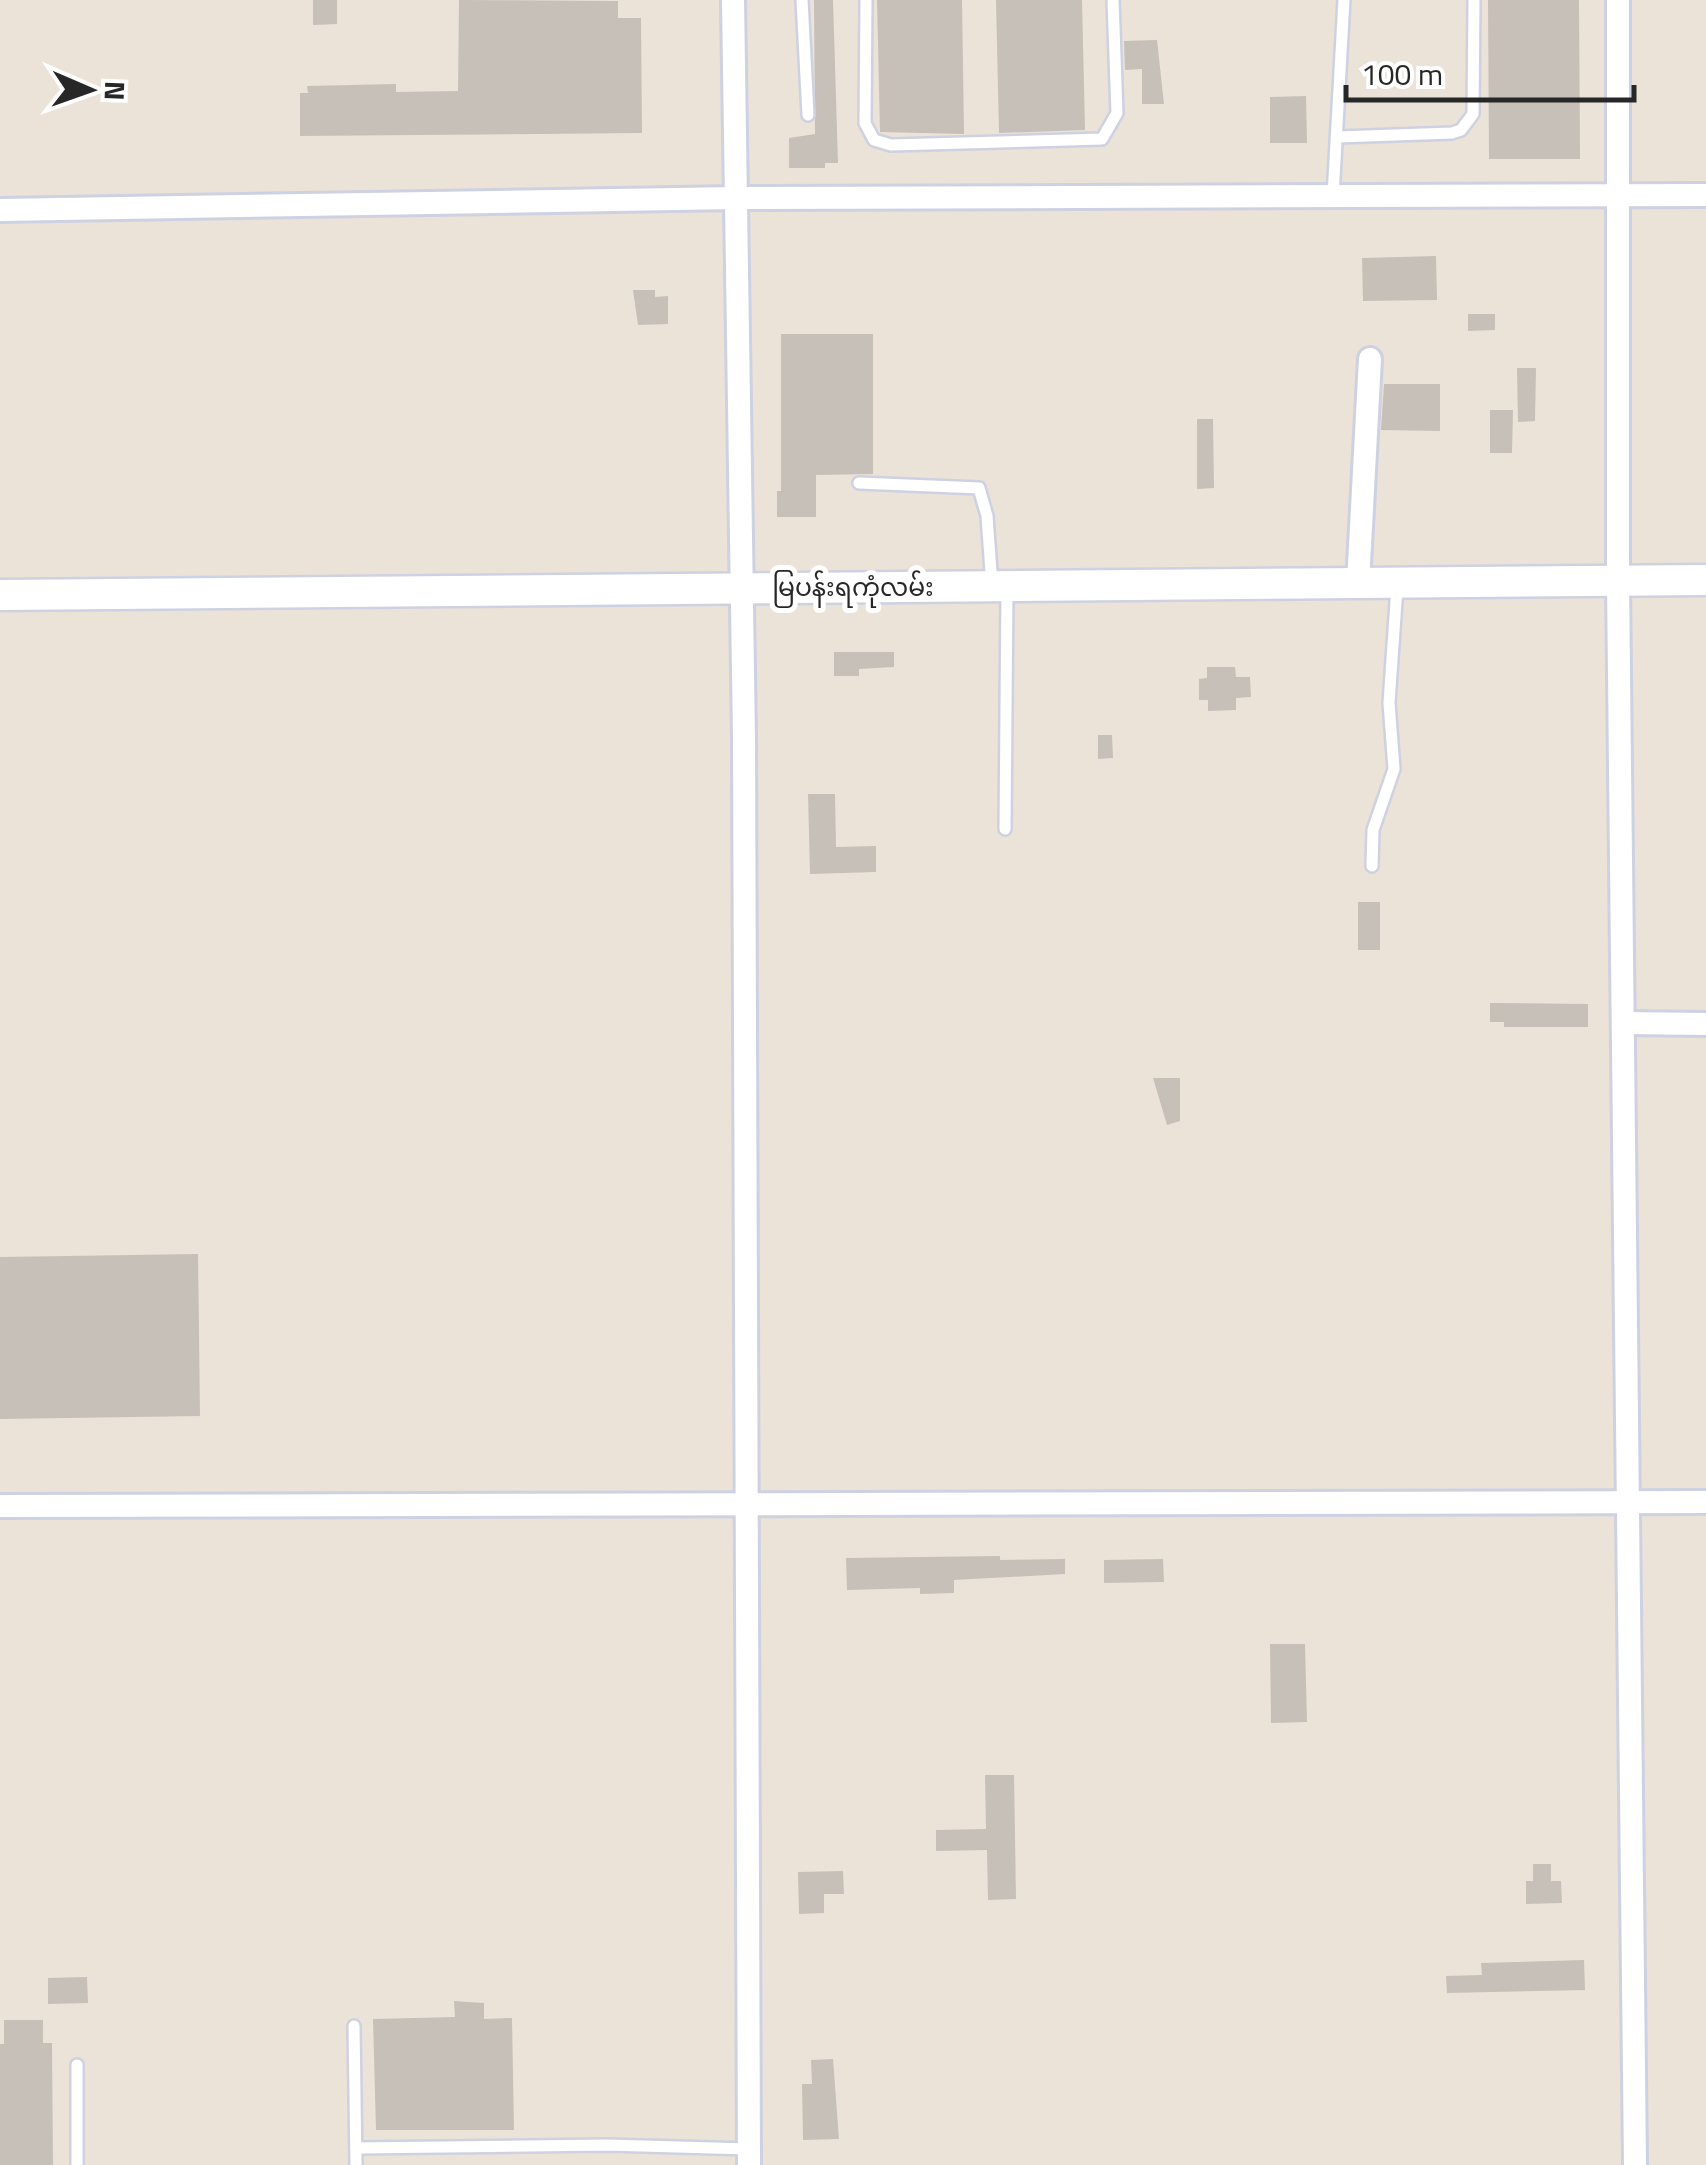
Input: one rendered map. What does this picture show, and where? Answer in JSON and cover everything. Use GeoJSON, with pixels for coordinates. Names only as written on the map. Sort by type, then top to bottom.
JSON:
{"type":"FeatureCollection","features":[{"type":"Feature","properties":{"kind":"street"},"geometry":{"type":"LineString","coordinates":[[733,0],[741,588],[749,2157]]}},
{"type":"Feature","properties":{"kind":"street"},"geometry":{"type":"LineString","coordinates":[[1618,0],[1618,581],[1635,2165]]}},
{"type":"Feature","properties":{"kind":"street"},"geometry":{"type":"LineString","coordinates":[[0,210],[736,198],[1706,195]]}},
{"type":"Feature","properties":{"kind":"street"},"geometry":{"type":"LineString","coordinates":[[1358,583],[1370,360]]}},
{"type":"Feature","properties":{"kind":"street","name":"မြပန်းရကုံလမ်း"},"geometry":{"type":"LineString","coordinates":[[0,595],[1706,580]]}},
{"type":"Feature","properties":{"kind":"street"},"geometry":{"type":"LineString","coordinates":[[1623,1024],[1706,1024]]}},
{"type":"Feature","properties":{"kind":"street"},"geometry":{"type":"LineString","coordinates":[[0,1506],[1706,1502]]}},
{"type":"Feature","properties":{"kind":"lane"},"geometry":{"type":"LineString","coordinates":[[802,0],[808,115]]}},
{"type":"Feature","properties":{"kind":"lane"},"geometry":{"type":"LineString","coordinates":[[866,0],[865,123],[874,140],[890,145],[1102,138],[1116,112],[1113,0]]}},
{"type":"Feature","properties":{"kind":"lane"},"geometry":{"type":"LineString","coordinates":[[1334,196],[1344,0]]}},
{"type":"Feature","properties":{"kind":"lane"},"geometry":{"type":"LineString","coordinates":[[1338,136],[1452,133],[1466,126],[1473,114],[1474,0]]}},
{"type":"Feature","properties":{"kind":"lane"},"geometry":{"type":"LineString","coordinates":[[859,483],[980,488],[1000,586],[1005,828]]}},
{"type":"Feature","properties":{"kind":"lane"},"geometry":{"type":"LineString","coordinates":[[1372,866],[1373,830],[1394,770],[1389,704],[1397,583]]}},
{"type":"Feature","properties":{"kind":"lane"},"geometry":{"type":"LineString","coordinates":[[354,2026],[356,2165]]}},
{"type":"Feature","properties":{"kind":"lane"},"geometry":{"type":"LineString","coordinates":[[76,2165],[77,2065]]}},
{"type":"Feature","properties":{"kind":"lane"},"geometry":{"type":"LineString","coordinates":[[356,2148],[749,2157]]}},
{"type":"Feature","properties":{"kind":"building"},"geometry":{"type":"Polygon","coordinates":[[[313,0],[337,0],[337,24],[313,25],[313,0]]]}},
{"type":"Feature","properties":{"kind":"building"},"geometry":{"type":"Polygon","coordinates":[[[459,0],[618,1],[618,18],[641,18],[642,133],[300,136],[300,93],[308,93],[307,86],[396,84],[396,92],[458,91],[459,0]]]}},
{"type":"Feature","properties":{"kind":"building"},"geometry":{"type":"Polygon","coordinates":[[[814,0],[833,0],[838,163],[825,163],[825,168],[789,168],[789,138],[815,134],[814,0]]]}},
{"type":"Feature","properties":{"kind":"building"},"geometry":{"type":"Polygon","coordinates":[[[877,0],[962,0],[964,134],[880,132],[877,0]]]}},
{"type":"Feature","properties":{"kind":"building"},"geometry":{"type":"Polygon","coordinates":[[[996,0],[1082,0],[1085,130],[999,133],[996,0]]]}},
{"type":"Feature","properties":{"kind":"building"},"geometry":{"type":"Polygon","coordinates":[[[1488,0],[1579,0],[1580,159],[1489,159],[1488,0]]]}},
{"type":"Feature","properties":{"kind":"building"},"geometry":{"type":"Polygon","coordinates":[[[1157,40],[1164,104],[1142,104],[1142,69],[1125,70],[1124,41],[1157,40]]]}},
{"type":"Feature","properties":{"kind":"building"},"geometry":{"type":"Polygon","coordinates":[[[1306,96],[1307,143],[1270,143],[1270,97],[1306,96]]]}},
{"type":"Feature","properties":{"kind":"building"},"geometry":{"type":"Polygon","coordinates":[[[1436,256],[1437,300],[1363,301],[1362,258],[1436,256]]]}},
{"type":"Feature","properties":{"kind":"building"},"geometry":{"type":"Polygon","coordinates":[[[633,290],[655,290],[655,297],[668,296],[668,324],[638,325],[633,290]]]}},
{"type":"Feature","properties":{"kind":"building"},"geometry":{"type":"Polygon","coordinates":[[[1468,314],[1495,314],[1495,330],[1468,331],[1468,314]]]}},
{"type":"Feature","properties":{"kind":"building"},"geometry":{"type":"Polygon","coordinates":[[[781,334],[873,334],[873,474],[816,475],[816,517],[777,517],[777,491],[781,491],[781,334]]]}},
{"type":"Feature","properties":{"kind":"building"},"geometry":{"type":"Polygon","coordinates":[[[1517,368],[1536,368],[1535,421],[1518,422],[1517,368]]]}},
{"type":"Feature","properties":{"kind":"building"},"geometry":{"type":"Polygon","coordinates":[[[1384,384],[1440,384],[1440,431],[1381,430],[1384,384]]]}},
{"type":"Feature","properties":{"kind":"building"},"geometry":{"type":"Polygon","coordinates":[[[1490,410],[1513,410],[1512,453],[1490,453],[1490,410]]]}},
{"type":"Feature","properties":{"kind":"building"},"geometry":{"type":"Polygon","coordinates":[[[1197,419],[1213,419],[1214,488],[1197,489],[1197,419]]]}},
{"type":"Feature","properties":{"kind":"building"},"geometry":{"type":"Polygon","coordinates":[[[834,652],[894,652],[894,667],[859,669],[859,676],[834,676],[834,652]]]}},
{"type":"Feature","properties":{"kind":"building"},"geometry":{"type":"Polygon","coordinates":[[[1207,667],[1235,667],[1236,677],[1250,677],[1251,697],[1236,698],[1236,710],[1208,711],[1208,700],[1199,700],[1199,679],[1207,678],[1207,667]]]}},
{"type":"Feature","properties":{"kind":"building"},"geometry":{"type":"Polygon","coordinates":[[[1098,735],[1112,735],[1113,758],[1098,759],[1098,735]]]}},
{"type":"Feature","properties":{"kind":"building"},"geometry":{"type":"Polygon","coordinates":[[[808,794],[835,794],[836,847],[876,846],[876,872],[810,874],[808,794]]]}},
{"type":"Feature","properties":{"kind":"building"},"geometry":{"type":"Polygon","coordinates":[[[1358,902],[1380,902],[1380,950],[1358,950],[1358,902]]]}},
{"type":"Feature","properties":{"kind":"building"},"geometry":{"type":"Polygon","coordinates":[[[1490,1003],[1588,1004],[1588,1027],[1504,1027],[1504,1022],[1490,1022],[1490,1003]]]}},
{"type":"Feature","properties":{"kind":"building"},"geometry":{"type":"Polygon","coordinates":[[[1153,1078],[1180,1078],[1180,1121],[1167,1125],[1153,1078]]]}},
{"type":"Feature","properties":{"kind":"building"},"geometry":{"type":"Polygon","coordinates":[[[198,1254],[200,1416],[0,1419],[0,1257],[198,1254]]]}},
{"type":"Feature","properties":{"kind":"building"},"geometry":{"type":"Polygon","coordinates":[[[1000,1556],[1000,1560],[1065,1559],[1065,1574],[954,1580],[954,1593],[920,1594],[920,1588],[847,1590],[846,1558],[1000,1556]]]}},
{"type":"Feature","properties":{"kind":"building"},"geometry":{"type":"Polygon","coordinates":[[[1163,1559],[1164,1582],[1104,1583],[1104,1560],[1163,1559]]]}},
{"type":"Feature","properties":{"kind":"building"},"geometry":{"type":"Polygon","coordinates":[[[1270,1644],[1305,1644],[1307,1722],[1271,1723],[1270,1644]]]}},
{"type":"Feature","properties":{"kind":"building"},"geometry":{"type":"Polygon","coordinates":[[[985,1775],[1014,1775],[1016,1899],[988,1900],[987,1850],[936,1851],[936,1830],[986,1829],[985,1775]]]}},
{"type":"Feature","properties":{"kind":"building"},"geometry":{"type":"Polygon","coordinates":[[[1533,1864],[1551,1864],[1551,1881],[1561,1881],[1562,1903],[1526,1904],[1526,1881],[1533,1881],[1533,1864]]]}},
{"type":"Feature","properties":{"kind":"building"},"geometry":{"type":"Polygon","coordinates":[[[843,1871],[844,1894],[824,1894],[824,1913],[799,1914],[798,1872],[843,1871]]]}},
{"type":"Feature","properties":{"kind":"building"},"geometry":{"type":"Polygon","coordinates":[[[1584,1960],[1585,1990],[1447,1993],[1446,1976],[1482,1975],[1481,1963],[1584,1960]]]}},
{"type":"Feature","properties":{"kind":"building"},"geometry":{"type":"Polygon","coordinates":[[[87,1977],[88,2003],[48,2004],[48,1978],[87,1977]]]}},
{"type":"Feature","properties":{"kind":"building"},"geometry":{"type":"Polygon","coordinates":[[[454,2001],[484,2003],[484,2019],[512,2018],[514,2130],[376,2130],[373,2019],[455,2017],[454,2001]]]}},
{"type":"Feature","properties":{"kind":"building"},"geometry":{"type":"Polygon","coordinates":[[[4,2020],[43,2020],[43,2043],[52,2043],[53,2165],[0,2165],[0,2044],[4,2044],[4,2020]]]}},
{"type":"Feature","properties":{"kind":"building"},"geometry":{"type":"Polygon","coordinates":[[[833,2059],[839,2139],[803,2140],[802,2084],[812,2084],[811,2060],[833,2059]]]}}]}
